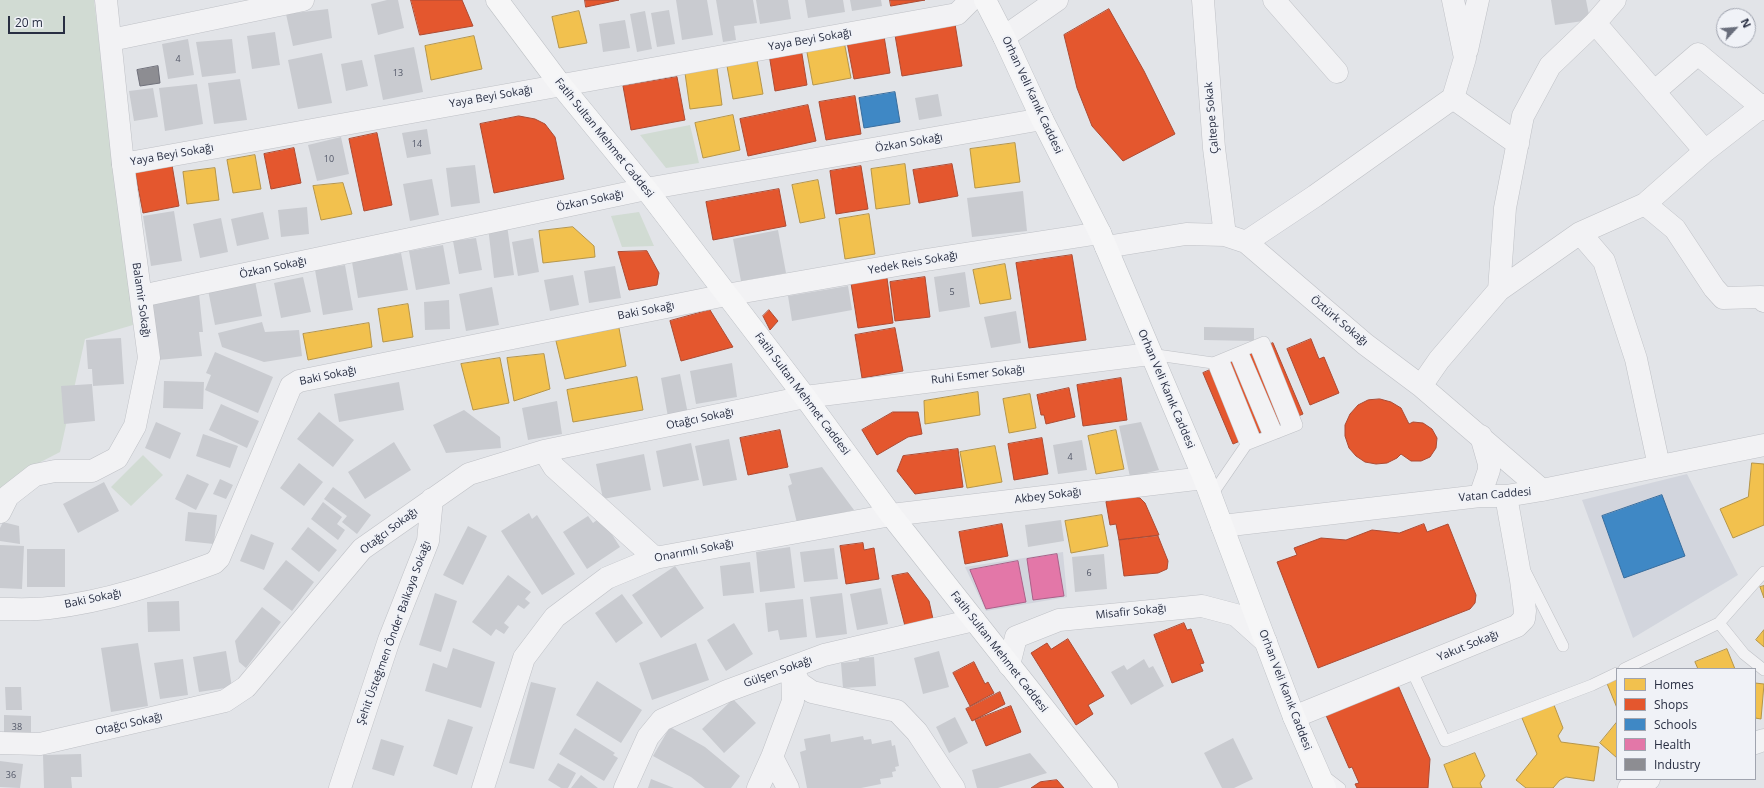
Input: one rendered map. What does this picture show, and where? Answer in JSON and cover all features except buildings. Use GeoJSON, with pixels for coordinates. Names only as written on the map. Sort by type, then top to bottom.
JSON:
{"type":"FeatureCollection","features":[{"type":"Feature","properties":{"kind":"main road","name":"Fatih Sultan Mehmet Caddesi"},"geometry":{"type":"LineString","coordinates":[[497,0],[560,84],[646,189],[805,397],[891,515],[1107,788]]}},
{"type":"Feature","properties":{"kind":"main road","name":"Orhan Veli Kanık Caddesi"},"geometry":{"type":"LineString","coordinates":[[985,0],[1042,119],[1103,240],[1150,354],[1208,487],[1294,717],[1320,779]]}},
{"type":"Feature","properties":{"kind":"street","name":"Balamir Sokağı"},"geometry":{"type":"LineString","coordinates":[[0,512],[8,496],[34,475],[55,471],[92,471],[117,458],[135,426],[149,358],[124,164],[106,0]]}},
{"type":"Feature","properties":{"kind":"street"},"geometry":{"type":"LineString","coordinates":[[111,40],[303,0]]}},
{"type":"Feature","properties":{"kind":"street","name":"Yaya Beyi Sokağı"},"geometry":{"type":"LineString","coordinates":[[124,164],[560,84],[958,14],[971,0]]}},
{"type":"Feature","properties":{"kind":"street"},"geometry":{"type":"LineString","coordinates":[[1004,37],[1057,0]]}},
{"type":"Feature","properties":{"kind":"street","name":"Çaltepe Sokak"},"geometry":{"type":"LineString","coordinates":[[1202,0],[1214,148],[1225,235]]}},
{"type":"Feature","properties":{"kind":"street"},"geometry":{"type":"LineString","coordinates":[[1274,0],[1337,72]]}},
{"type":"Feature","properties":{"kind":"street"},"geometry":{"type":"LineString","coordinates":[[1453,0],[1465,58]]}},
{"type":"Feature","properties":{"kind":"street"},"geometry":{"type":"LineString","coordinates":[[1246,242],[1315,196],[1453,98],[1465,58],[1478,0]]}},
{"type":"Feature","properties":{"kind":"street"},"geometry":{"type":"LineString","coordinates":[[1499,290],[1505,208],[1523,116],[1550,66],[1595,23],[1615,0]]}},
{"type":"Feature","properties":{"kind":"street"},"geometry":{"type":"LineString","coordinates":[[1595,23],[1705,151]]}},
{"type":"Feature","properties":{"kind":"street"},"geometry":{"type":"LineString","coordinates":[[1421,386],[1439,360],[1499,290],[1580,233],[1646,204],[1705,151],[1763,107],[1698,54],[1654,92]]}},
{"type":"Feature","properties":{"kind":"street"},"geometry":{"type":"LineString","coordinates":[[1453,98],[1518,144]]}},
{"type":"Feature","properties":{"kind":"street","name":"Özkan Sokağı"},"geometry":{"type":"LineString","coordinates":[[141,296],[646,189],[1042,119]]}},
{"type":"Feature","properties":{"kind":"street"},"geometry":{"type":"LineString","coordinates":[[1646,204],[1675,229],[1722,298],[1762,297],[1764,301]]}},
{"type":"Feature","properties":{"kind":"street"},"geometry":{"type":"LineString","coordinates":[[1580,233],[1604,261],[1636,359],[1659,466]]}},
{"type":"Feature","properties":{"kind":"street","name":"Öztürk Sokağı"},"geometry":{"type":"LineString","coordinates":[[1103,240],[1186,234],[1225,235],[1246,242],[1365,344],[1421,386],[1481,436],[1542,490]]}},
{"type":"Feature","properties":{"kind":"street","name":"Yedek Reis Sokağı"},"geometry":{"type":"LineString","coordinates":[[726,295],[926,260],[1103,240]]}},
{"type":"Feature","properties":{"kind":"street","name":"Baki Sokağı"},"geometry":{"type":"LineString","coordinates":[[0,609],[48,608],[98,600],[168,580],[214,563],[219,558],[291,386],[299,381],[726,295]]}},
{"type":"Feature","properties":{"kind":"street","name":"Ruhi Esmer Sokağı"},"geometry":{"type":"LineString","coordinates":[[805,397],[1150,354]]}},
{"type":"Feature","properties":{"kind":"street","name":"Otağcı Sokağı"},"geometry":{"type":"LineString","coordinates":[[0,743],[40,744],[225,701],[246,687],[362,549],[469,474],[544,451],[805,397]]}},
{"type":"Feature","properties":{"kind":"street"},"geometry":{"type":"LineString","coordinates":[[1480,496],[1489,470],[1489,464],[1481,436]]}},
{"type":"Feature","properties":{"kind":"street","name":"Vatan Caddesi"},"geometry":{"type":"LineString","coordinates":[[1222,526],[1480,496],[1506,496],[1764,445]]}},
{"type":"Feature","properties":{"kind":"street"},"geometry":{"type":"LineString","coordinates":[[544,451],[554,467],[655,558]]}},
{"type":"Feature","properties":{"kind":"street","name":"Akbey Sokağı"},"geometry":{"type":"LineString","coordinates":[[891,515],[1208,487]]}},
{"type":"Feature","properties":{"kind":"street","name":"Yakut Sokağı"},"geometry":{"type":"LineString","coordinates":[[1294,717],[1517,626],[1524,619],[1525,611],[1518,559],[1506,496]]}},
{"type":"Feature","properties":{"kind":"street","name":"Şehit Üsteğmen Önder Balkaya Sokağı"},"geometry":{"type":"LineString","coordinates":[[340,788],[389,640],[428,541],[432,499]]}},
{"type":"Feature","properties":{"kind":"street","name":"Onarımlı Sokağı"},"geometry":{"type":"LineString","coordinates":[[483,788],[524,658],[555,617],[607,578],[655,558],[891,515]]}},
{"type":"Feature","properties":{"kind":"street","name":"Misafir Sokağı"},"geometry":{"type":"LineString","coordinates":[[1009,665],[1016,637],[1059,620],[1202,606],[1236,615],[1266,642]]}},
{"type":"Feature","properties":{"kind":"street","name":"Gülşen Sokağı"},"geometry":{"type":"LineString","coordinates":[[625,788],[648,737],[662,720],[727,691],[824,655],[974,620]]}},
{"type":"Feature","properties":{"kind":"street"},"geometry":{"type":"LineString","coordinates":[[758,788],[772,757],[793,701],[792,667]]}},
{"type":"Feature","properties":{"kind":"street"},"geometry":{"type":"LineString","coordinates":[[792,667],[799,683],[812,692],[897,711],[917,732],[954,788]]}},
{"type":"Feature","properties":{"kind":"street"},"geometry":{"type":"LineString","coordinates":[[772,757],[788,788]]}},
{"type":"Feature","properties":{"kind":"lane"},"geometry":{"type":"LineString","coordinates":[[1150,354],[1218,361],[1255,346],[1288,428],[1251,443],[1208,487]]}},
{"type":"Feature","properties":{"kind":"lane"},"geometry":{"type":"LineString","coordinates":[[1239,353],[1273,435]]}},
{"type":"Feature","properties":{"kind":"lane"},"geometry":{"type":"LineString","coordinates":[[1218,361],[1251,443]]}},
{"type":"Feature","properties":{"kind":"lane"},"geometry":{"type":"LineString","coordinates":[[1518,559],[1563,646]]}},
{"type":"Feature","properties":{"kind":"lane"},"geometry":{"type":"LineString","coordinates":[[1626,668],[1719,623],[1764,572]]}},
{"type":"Feature","properties":{"kind":"lane"},"geometry":{"type":"LineString","coordinates":[[1719,623],[1744,654],[1764,670]]}},
{"type":"Feature","properties":{"kind":"lane"},"geometry":{"type":"LineString","coordinates":[[1411,669],[1445,742],[1592,685],[1616,673]]}},
{"type":"Feature","properties":{"kind":"lane"},"geometry":{"type":"LineString","coordinates":[[1320,779],[1340,788]]}},
{"type":"Feature","properties":{"kind":"shaded area"},"geometry":{"type":"Polygon","coordinates":[[[0,0],[94,0],[133,325],[85,339],[60,452],[33,466],[0,493],[0,0]]]}},
{"type":"Feature","properties":{"kind":"shaded area"},"geometry":{"type":"Polygon","coordinates":[[[690,125],[699,163],[666,168],[640,135],[690,125]]]}},
{"type":"Feature","properties":{"kind":"shaded area"},"geometry":{"type":"Polygon","coordinates":[[[639,212],[654,246],[622,247],[611,216],[639,212]]]}},
{"type":"Feature","properties":{"kind":"shaded area"},"geometry":{"type":"Polygon","coordinates":[[[143,455],[163,475],[131,506],[111,487],[143,455]]]}},
{"type":"Feature","properties":{"kind":"shaded area"},"geometry":{"type":"Polygon","coordinates":[[[1687,474],[1738,575],[1633,638],[1582,500],[1687,474]]]}},
{"type":"Feature","properties":{"kind":"shaded area"},"geometry":{"type":"Polygon","coordinates":[[[1063,552],[1067,597],[986,611],[965,567],[1063,552]]]}}]}
